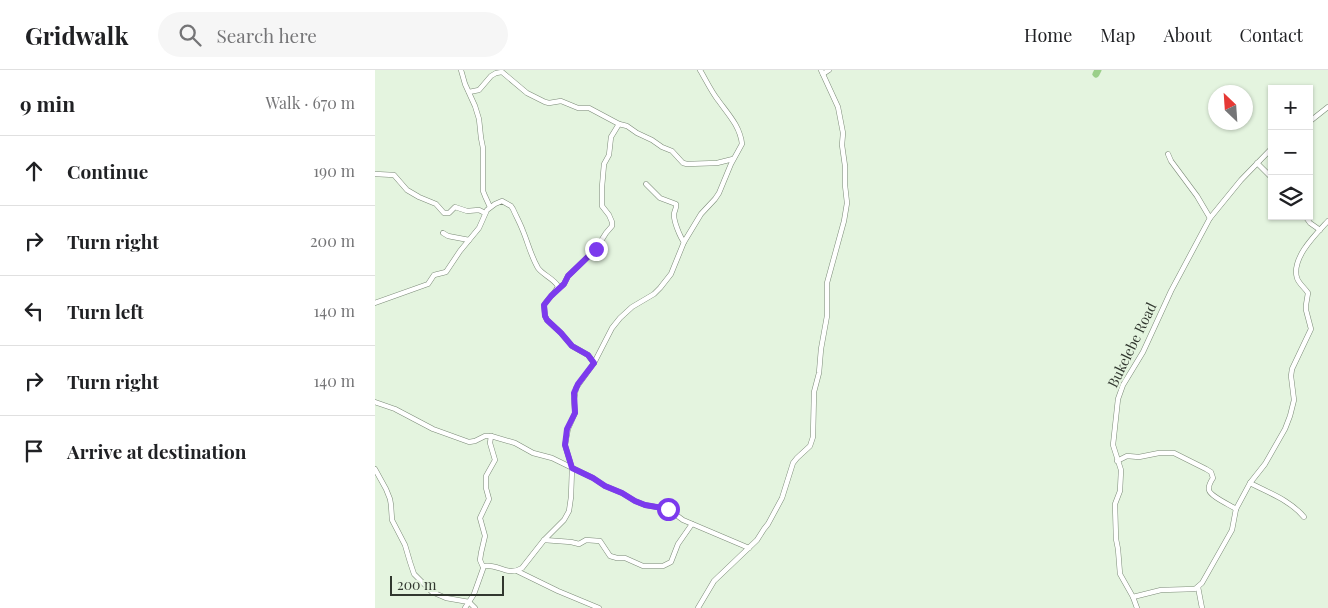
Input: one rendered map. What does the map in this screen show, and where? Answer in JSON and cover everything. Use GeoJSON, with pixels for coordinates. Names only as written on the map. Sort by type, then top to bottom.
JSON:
{"type":"FeatureCollection","features":[{"type":"Feature","properties":{"kind":"street"},"geometry":{"type":"LineString","coordinates":[[461,70],[479,120],[483,148],[483,191],[491,207]]}},
{"type":"Feature","properties":{"kind":"street"},"geometry":{"type":"LineString","coordinates":[[517,571],[527,563],[544,540],[567,515],[571,497],[572,468],[565,445],[567,429],[575,413],[574,393],[578,384],[594,363],[612,328],[620,318],[632,307],[654,294],[671,274],[684,242],[701,214],[715,199],[733,159],[743,144],[741,134],[733,118],[717,99],[700,70]]}},
{"type":"Feature","properties":{"kind":"street"},"geometry":{"type":"LineString","coordinates":[[698,608],[715,581],[757,540],[771,520],[793,463],[810,446],[813,437],[815,392],[827,316],[827,283],[844,221],[847,202],[845,166],[841,146],[843,133],[838,107],[822,72],[829,70]]}},
{"type":"Feature","properties":{"kind":"street"},"geometry":{"type":"LineString","coordinates":[[469,92],[479,90],[491,76],[502,72],[527,93],[545,102],[561,101],[579,108],[589,108],[619,124],[627,126],[652,140],[661,148],[672,151],[683,163],[717,163],[733,159]]}},
{"type":"Feature","properties":{"kind":"street"},"geometry":{"type":"LineString","coordinates":[[1313,119],[1328,107]]}},
{"type":"Feature","properties":{"kind":"street"},"geometry":{"type":"LineString","coordinates":[[594,363],[588,355],[572,346],[547,320],[544,305],[564,284],[568,276],[596,249],[612,226],[609,215],[602,206],[602,187],[604,164],[609,155],[611,137],[619,124]]}},
{"type":"Feature","properties":{"kind":"street","name":"Bukelebe Road"},"geometry":{"type":"LineString","coordinates":[[1137,608],[1133,596],[1120,574],[1116,539],[1115,504],[1119,490],[1121,470],[1113,445],[1120,391],[1143,352],[1171,291],[1210,218],[1268,152]]}},
{"type":"Feature","properties":{"kind":"street"},"geometry":{"type":"LineString","coordinates":[[1168,154],[1210,218]]}},
{"type":"Feature","properties":{"kind":"street"},"geometry":{"type":"LineString","coordinates":[[1257,163],[1269,175]]}},
{"type":"Feature","properties":{"kind":"street"},"geometry":{"type":"LineString","coordinates":[[375,174],[394,175],[407,190],[437,204],[444,213],[449,213],[455,207],[467,211],[479,210],[485,213]]}},
{"type":"Feature","properties":{"kind":"street"},"geometry":{"type":"LineString","coordinates":[[646,184],[659,198],[676,204],[677,209],[674,216],[684,242]]}},
{"type":"Feature","properties":{"kind":"street"},"geometry":{"type":"LineString","coordinates":[[375,303],[428,284],[435,274],[446,272],[481,224],[485,213],[502,201],[511,206],[523,230],[537,267],[552,278],[559,288]]}},
{"type":"Feature","properties":{"kind":"street"},"geometry":{"type":"LineString","coordinates":[[1308,220],[1320,230]]}},
{"type":"Feature","properties":{"kind":"street"},"geometry":{"type":"LineString","coordinates":[[1133,596],[1161,590],[1192,589],[1202,583],[1232,530],[1236,509],[1250,483],[1265,464],[1285,429],[1293,409],[1292,369],[1311,329],[1306,310],[1308,294],[1297,279],[1296,269],[1301,254],[1328,221]]}},
{"type":"Feature","properties":{"kind":"street"},"geometry":{"type":"LineString","coordinates":[[443,234],[469,240]]}},
{"type":"Feature","properties":{"kind":"street"},"geometry":{"type":"LineString","coordinates":[[375,402],[395,409],[433,429],[469,442],[485,436],[491,436],[515,443],[533,453],[544,455],[593,478],[635,501],[645,505],[668,509],[683,520],[749,548]]}},
{"type":"Feature","properties":{"kind":"street"},"geometry":{"type":"LineString","coordinates":[[465,608],[479,582],[483,567],[480,560],[485,536],[480,518],[489,499],[486,488],[486,476],[495,460],[491,436]]}},
{"type":"Feature","properties":{"kind":"street"},"geometry":{"type":"LineString","coordinates":[[1117,461],[1127,456],[1139,457],[1165,452],[1178,454],[1211,472],[1213,478],[1209,491],[1236,509]]}},
{"type":"Feature","properties":{"kind":"street"},"geometry":{"type":"LineString","coordinates":[[375,469],[386,489],[391,505],[392,520],[405,545],[409,562],[415,574],[432,592],[445,598],[469,602],[475,608]]}},
{"type":"Feature","properties":{"kind":"street"},"geometry":{"type":"LineString","coordinates":[[1250,483],[1285,500],[1304,517]]}},
{"type":"Feature","properties":{"kind":"street"},"geometry":{"type":"LineString","coordinates":[[544,540],[579,544],[585,541],[600,540],[613,557],[625,558],[643,566],[663,566],[671,562],[678,544],[692,524]]}},
{"type":"Feature","properties":{"kind":"street"},"geometry":{"type":"LineString","coordinates":[[483,567],[487,565],[504,570],[517,571],[599,608]]}},
{"type":"Feature","properties":{"kind":"street"},"geometry":{"type":"LineString","coordinates":[[1198,587],[1202,608]]}},
{"type":"Feature","properties":{"kind":"waterway"},"geometry":{"type":"LineString","coordinates":[[1096,74],[1098,70]]}},
{"type":"Feature","properties":{"kind":"route"},"geometry":{"type":"LineString","coordinates":[[596,249],[568,276],[564,284],[544,305],[547,320],[572,346],[588,355],[594,363],[575,388],[575,413],[567,429],[565,445],[572,468],[635,501],[645,505],[668,509]]}}]}
